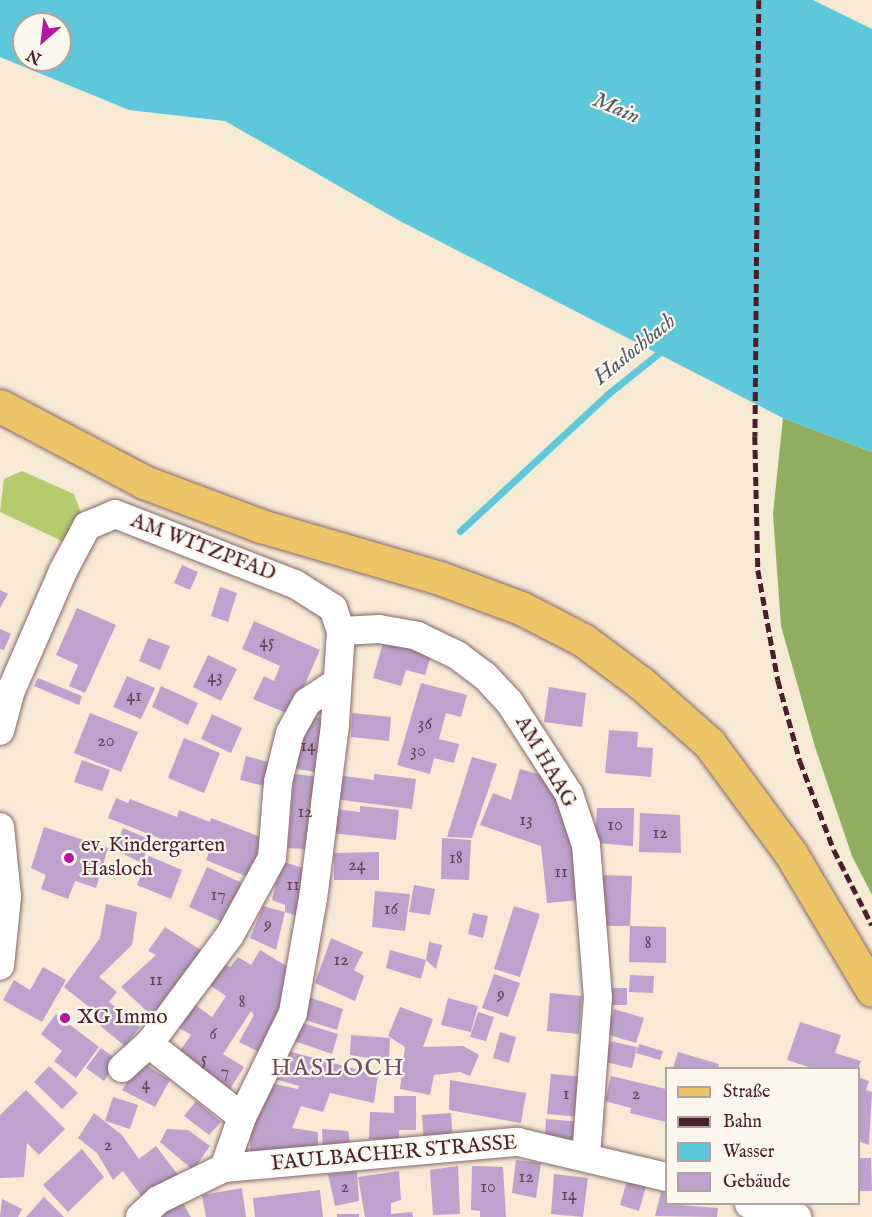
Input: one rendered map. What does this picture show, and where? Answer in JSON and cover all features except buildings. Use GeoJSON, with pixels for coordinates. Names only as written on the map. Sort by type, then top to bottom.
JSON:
{"type":"FeatureCollection","features":[{"type":"Feature","properties":{"kind":"main road"},"geometry":{"type":"LineString","coordinates":[[0,406],[144,482],[261,526],[437,577],[521,608],[583,640],[641,683],[709,743],[791,854],[872,990]]}},
{"type":"Feature","properties":{"kind":"street","name":"AM WITZPFAD"},"geometry":{"type":"LineString","coordinates":[[0,731],[10,693],[63,571],[87,526],[115,514],[210,547],[296,584],[333,608],[341,631]]}},
{"type":"Feature","properties":{"kind":"street","name":"AM HAAG"},"geometry":{"type":"LineString","coordinates":[[341,631],[379,629],[417,636],[457,655],[485,676],[510,703],[569,794],[586,845],[598,997],[586,1156]]}},
{"type":"Feature","properties":{"kind":"street"},"geometry":{"type":"LineString","coordinates":[[140,1217],[158,1200],[224,1168],[242,1117],[293,1013],[313,898],[335,725],[341,631]]}},
{"type":"Feature","properties":{"kind":"street"},"geometry":{"type":"LineString","coordinates":[[122,1068],[149,1044],[231,935],[272,858],[278,782],[290,733],[307,702],[336,683]]}},
{"type":"Feature","properties":{"kind":"street"},"geometry":{"type":"LineString","coordinates":[[0,827],[4,896],[0,966]]}},
{"type":"Feature","properties":{"kind":"street"},"geometry":{"type":"LineString","coordinates":[[149,1044],[242,1117]]}},
{"type":"Feature","properties":{"kind":"street","name":"FAULBACHER STRASSE"},"geometry":{"type":"LineString","coordinates":[[224,1168],[518,1142],[586,1156],[665,1178]]}},
{"type":"Feature","properties":{"kind":"street"},"geometry":{"type":"LineString","coordinates":[[760,1209],[797,1217]]}},
{"type":"Feature","properties":{"kind":"green space"},"geometry":{"type":"Polygon","coordinates":[[[783,418],[872,452],[872,895],[852,856],[815,747],[781,626],[773,514],[783,418]]]}},
{"type":"Feature","properties":{"kind":"green space"},"geometry":{"type":"Polygon","coordinates":[[[22,471],[74,494],[81,513],[64,542],[0,512],[4,479],[22,471]]]}},
{"type":"Feature","properties":{"kind":"water","name":"Main"},"geometry":{"type":"Polygon","coordinates":[[[0,0],[813,0],[872,29],[872,452],[783,418],[398,220],[225,121],[129,110],[37,72],[72,72],[72,12],[12,12],[12,62],[0,57],[0,0]]]}},
{"type":"Feature","properties":{"kind":"waterway","name":"Haslochbach"},"geometry":{"type":"LineString","coordinates":[[460,531],[609,393],[664,349]]}},
{"type":"Feature","properties":{"kind":"railway"},"geometry":{"type":"LineString","coordinates":[[759,0],[755,436],[758,570],[778,680],[800,761],[834,850],[872,925]]}},
{"type":"Feature","properties":{"kind":"place","name":"ev. Kindergarten Hasloch"},"geometry":{"type":"Point","coordinates":[69,858]}},
{"type":"Feature","properties":{"kind":"place","name":"XG Immo"},"geometry":{"type":"Point","coordinates":[65,1018]}},
{"type":"Feature","properties":{"kind":"district","name":"HASLOCH"},"geometry":{"type":"Point","coordinates":[338,1069]}}]}
